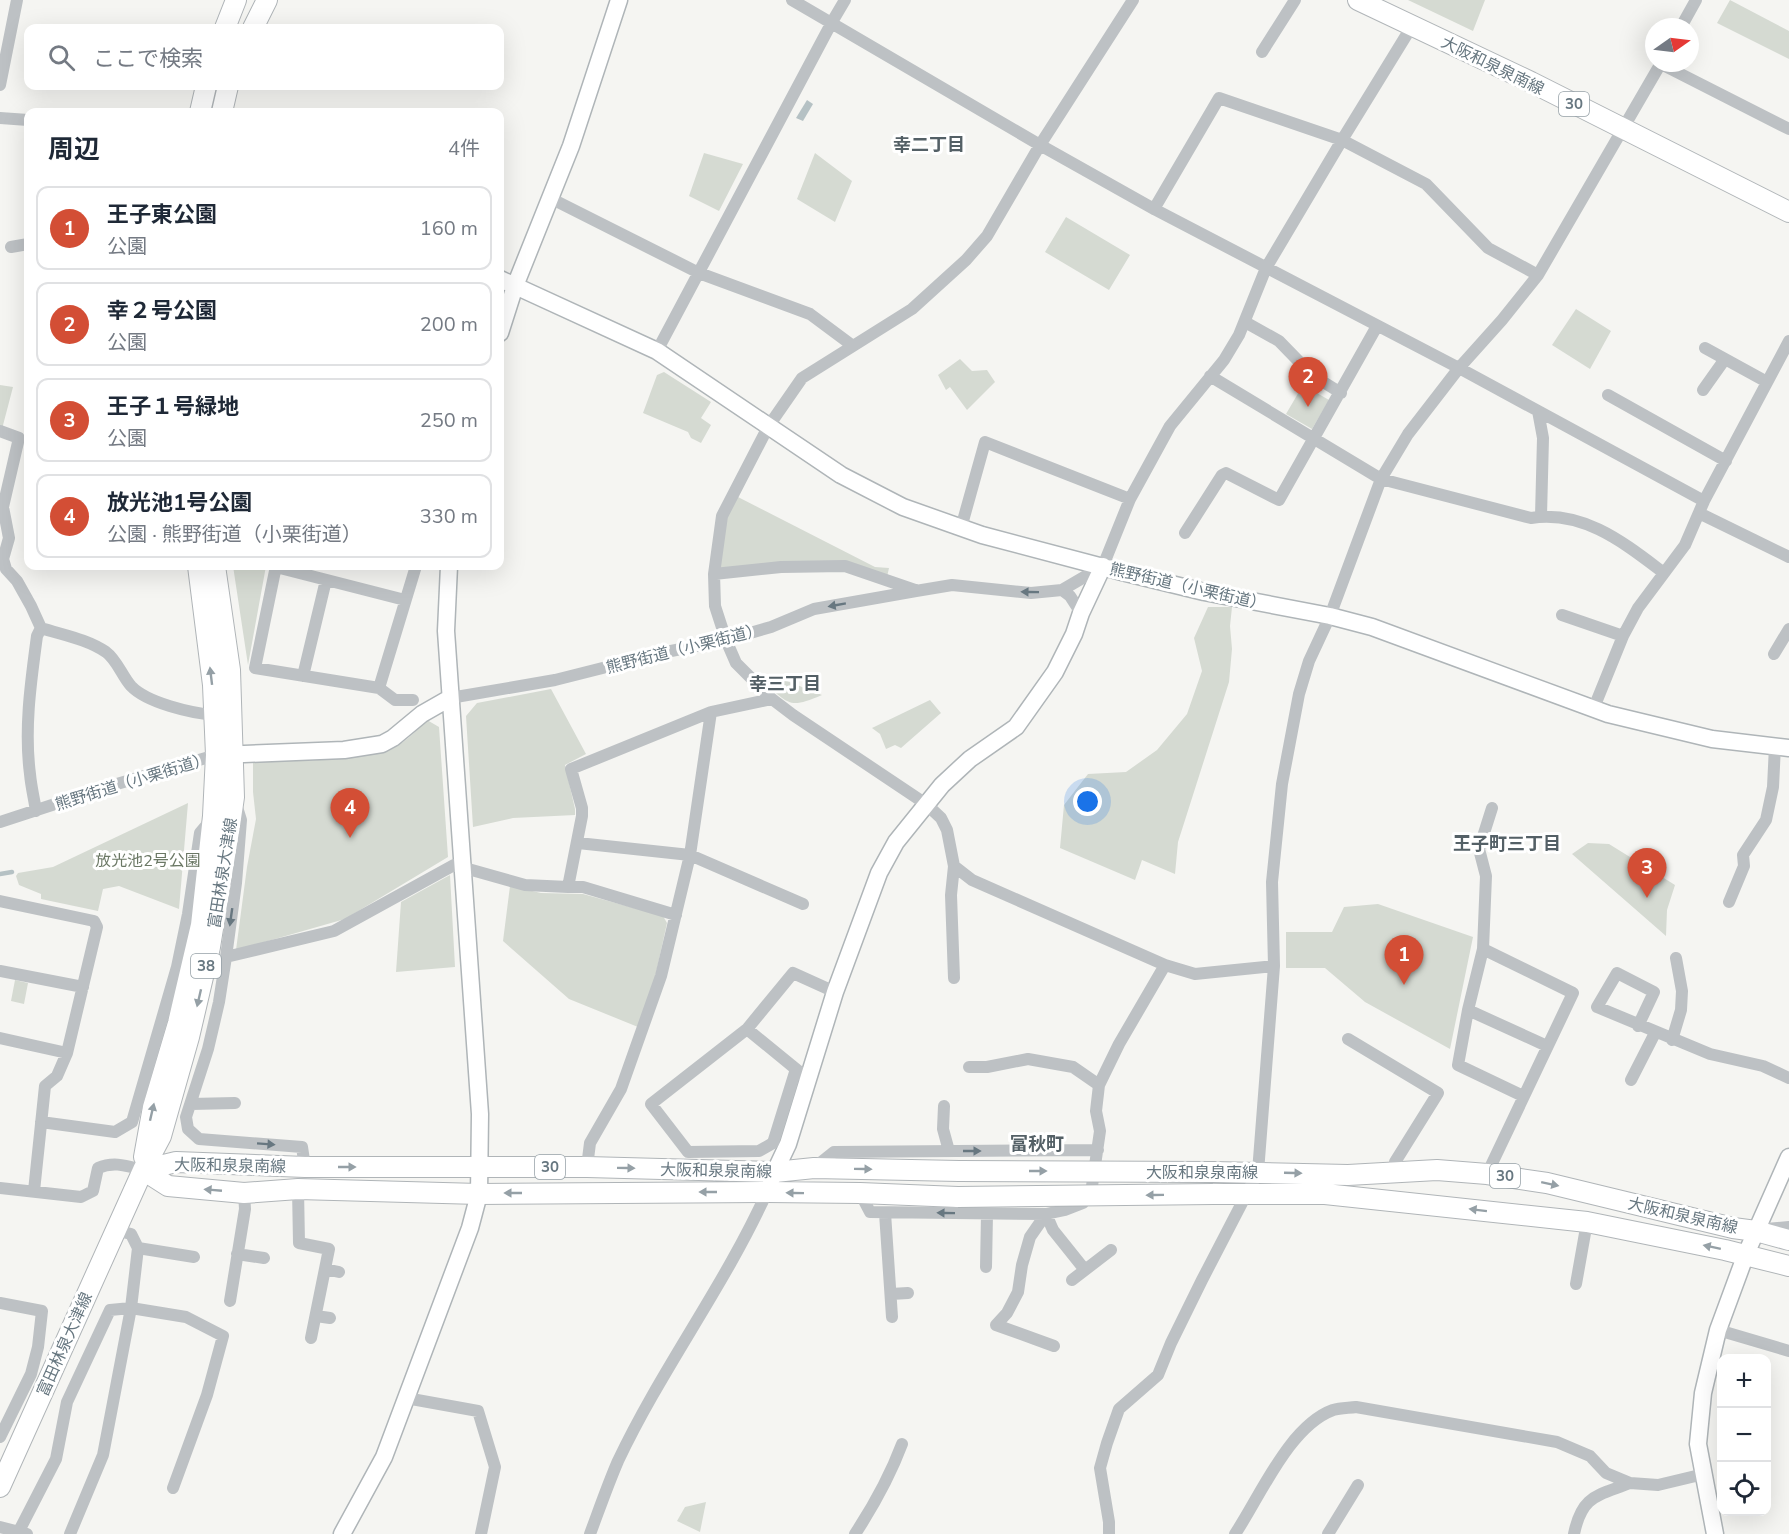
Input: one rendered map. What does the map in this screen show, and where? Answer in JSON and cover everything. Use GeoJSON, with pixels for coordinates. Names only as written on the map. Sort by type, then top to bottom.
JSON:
{"type":"FeatureCollection","features":[{"type":"Feature","properties":{"kind":"main road"},"geometry":{"type":"LineString","coordinates":[[214,24],[222,0]]}},
{"type":"Feature","properties":{"kind":"main road"},"geometry":{"type":"LineString","coordinates":[[227,24],[236,0]]}},
{"type":"Feature","properties":{"kind":"main road"},"geometry":{"type":"LineString","coordinates":[[245,24],[254,0]]}},
{"type":"Feature","properties":{"kind":"main road"},"geometry":{"type":"LineString","coordinates":[[255,24],[267,0]]}},
{"type":"Feature","properties":{"kind":"main road","name":"大阪和泉泉南線"},"geometry":{"type":"LineString","coordinates":[[1358,0],[1531,82],[1789,212]]}},
{"type":"Feature","properties":{"kind":"main road"},"geometry":{"type":"LineString","coordinates":[[201,108],[205,90]]}},
{"type":"Feature","properties":{"kind":"main road"},"geometry":{"type":"LineString","coordinates":[[223,108],[227,90]]}},
{"type":"Feature","properties":{"kind":"main road","name":"富田林泉大津線"},"geometry":{"type":"LineString","coordinates":[[0,1487],[143,1170],[161,1136],[195,1016],[219,897],[234,797],[214,715],[213,685],[199,570]]}},
{"type":"Feature","properties":{"kind":"main road","name":"富田林泉大津線"},"geometry":{"type":"LineString","coordinates":[[143,1170],[153,1107],[178,1023],[201,926],[213,816],[224,754],[230,670],[216,570]]}},
{"type":"Feature","properties":{"kind":"main road","name":"大阪和泉泉南線"},"geometry":{"type":"LineString","coordinates":[[143,1170],[176,1162],[305,1167],[586,1167],[775,1172],[814,1168],[1258,1172],[1348,1175],[1437,1170],[1487,1174],[1547,1183],[1789,1240]]}},
{"type":"Feature","properties":{"kind":"main road","name":"大阪和泉泉南線"},"geometry":{"type":"LineString","coordinates":[[143,1170],[168,1186],[244,1193],[298,1189],[479,1194],[860,1192],[958,1197],[1325,1194],[1587,1222],[1746,1254],[1789,1266]]}},
{"type":"Feature","properties":{"kind":"street"},"geometry":{"type":"LineString","coordinates":[[0,85],[17,0]]}},
{"type":"Feature","properties":{"kind":"street"},"geometry":{"type":"LineString","coordinates":[[504,320],[515,286],[571,146],[619,0]]}},
{"type":"Feature","properties":{"kind":"street"},"geometry":{"type":"LineString","coordinates":[[792,0],[1040,146],[1154,209],[1460,368],[1704,501]]}},
{"type":"Feature","properties":{"kind":"street"},"geometry":{"type":"LineString","coordinates":[[657,351],[845,0]]}},
{"type":"Feature","properties":{"kind":"street"},"geometry":{"type":"LineString","coordinates":[[954,978],[951,895],[954,866],[947,830],[941,818],[926,804],[793,715],[772,699],[736,663],[715,606],[714,574],[722,516],[768,427],[802,378],[912,309],[966,261],[987,236],[1040,146],[1133,0]]}},
{"type":"Feature","properties":{"kind":"street"},"geometry":{"type":"LineString","coordinates":[[1262,52],[1295,0]]}},
{"type":"Feature","properties":{"kind":"street"},"geometry":{"type":"LineString","coordinates":[[1687,18],[1696,0]]}},
{"type":"Feature","properties":{"kind":"street"},"geometry":{"type":"LineString","coordinates":[[835,992],[793,973],[747,1029],[651,1104],[688,1152],[759,1151],[773,1143],[835,992],[879,873],[896,842],[942,785],[970,759],[1016,727],[1055,672],[1074,634],[1130,499],[1170,426],[1229,352],[1245,322],[1266,268],[1412,26]]}},
{"type":"Feature","properties":{"kind":"street"},"geometry":{"type":"LineString","coordinates":[[1109,1534],[1100,1468],[1119,1409],[1158,1375],[1202,1280],[1258,1172],[1274,966],[1272,882],[1282,784],[1299,694],[1309,662],[1330,616],[1381,479],[1407,434],[1538,275],[1656,72]]}},
{"type":"Feature","properties":{"kind":"street"},"geometry":{"type":"LineString","coordinates":[[1678,72],[1789,129]]}},
{"type":"Feature","properties":{"kind":"street"},"geometry":{"type":"LineString","coordinates":[[1154,209],[1219,98],[1342,140],[1426,183],[1488,248],[1538,275]]}},
{"type":"Feature","properties":{"kind":"street"},"geometry":{"type":"LineString","coordinates":[[0,118],[24,120]]}},
{"type":"Feature","properties":{"kind":"street"},"geometry":{"type":"LineString","coordinates":[[550,198],[699,273],[810,314],[854,346]]}},
{"type":"Feature","properties":{"kind":"street"},"geometry":{"type":"LineString","coordinates":[[11,247],[24,245]]}},
{"type":"Feature","properties":{"kind":"street"},"geometry":{"type":"LineString","coordinates":[[504,281],[657,351],[841,475],[903,507],[982,535],[1103,566]]}},
{"type":"Feature","properties":{"kind":"street"},"geometry":{"type":"LineString","coordinates":[[1245,322],[1279,341],[1312,375],[1341,393]]}},
{"type":"Feature","properties":{"kind":"street"},"geometry":{"type":"LineString","coordinates":[[1185,533],[1222,475],[1226,473],[1279,500],[1377,326]]}},
{"type":"Feature","properties":{"kind":"street"},"geometry":{"type":"LineString","coordinates":[[1593,710],[1623,636],[1638,608],[1685,545],[1704,501],[1789,341]]}},
{"type":"Feature","properties":{"kind":"street"},"geometry":{"type":"LineString","coordinates":[[1705,348],[1767,382]]}},
{"type":"Feature","properties":{"kind":"street"},"geometry":{"type":"LineString","coordinates":[[1703,390],[1725,359]]}},
{"type":"Feature","properties":{"kind":"street"},"geometry":{"type":"LineString","coordinates":[[1210,376],[1381,479],[1531,518],[1541,516],[1578,521],[1616,537],[1664,573]]}},
{"type":"Feature","properties":{"kind":"street"},"geometry":{"type":"LineString","coordinates":[[1608,395],[1726,461]]}},
{"type":"Feature","properties":{"kind":"street"},"geometry":{"type":"LineString","coordinates":[[1538,411],[1543,438],[1541,516]]}},
{"type":"Feature","properties":{"kind":"street"},"geometry":{"type":"LineString","coordinates":[[0,431],[24,436],[3,507],[9,538],[3,559],[6,569],[17,581],[41,628],[93,644],[110,654],[132,687],[155,700],[182,710],[214,715]]}},
{"type":"Feature","properties":{"kind":"street"},"geometry":{"type":"LineString","coordinates":[[961,528],[985,442],[1130,499]]}},
{"type":"Feature","properties":{"kind":"street"},"geometry":{"type":"LineString","coordinates":[[1699,513],[1789,557]]}},
{"type":"Feature","properties":{"kind":"street"},"geometry":{"type":"LineString","coordinates":[[714,574],[782,567],[845,566],[916,591]]}},
{"type":"Feature","properties":{"kind":"street","name":"熊野街道（小栗街道）"},"geometry":{"type":"LineString","coordinates":[[0,822],[110,786],[224,754],[344,750],[382,744],[422,714],[450,698],[555,680],[666,652],[726,640],[771,627],[814,609],[952,585],[1031,593],[1062,590],[1103,566],[1204,592],[1330,616],[1372,627],[1593,710],[1712,739],[1782,747]]}},
{"type":"Feature","properties":{"kind":"street"},"geometry":{"type":"LineString","coordinates":[[275,570],[255,669],[379,688],[395,700],[413,700]]}},
{"type":"Feature","properties":{"kind":"street"},"geometry":{"type":"LineString","coordinates":[[290,570],[405,600]]}},
{"type":"Feature","properties":{"kind":"street"},"geometry":{"type":"LineString","coordinates":[[379,688],[415,570]]}},
{"type":"Feature","properties":{"kind":"street"},"geometry":{"type":"LineString","coordinates":[[342,1534],[384,1456],[470,1228],[479,1194],[480,1114],[446,631],[449,570]]}},
{"type":"Feature","properties":{"kind":"street"},"geometry":{"type":"LineString","coordinates":[[303,676],[326,580]]}},
{"type":"Feature","properties":{"kind":"street"},"geometry":{"type":"LineString","coordinates":[[1062,590],[1070,596],[1081,613]]}},
{"type":"Feature","properties":{"kind":"street"},"geometry":{"type":"LineString","coordinates":[[1562,615],[1623,636]]}},
{"type":"Feature","properties":{"kind":"street"},"geometry":{"type":"LineString","coordinates":[[36,810],[29,772],[28,726],[32,667],[37,636],[41,628]]}},
{"type":"Feature","properties":{"kind":"street"},"geometry":{"type":"LineString","coordinates":[[1774,654],[1789,631]]}},
{"type":"Feature","properties":{"kind":"street"},"geometry":{"type":"LineString","coordinates":[[568,887],[578,843],[582,808],[572,769],[711,712],[772,699]]}},
{"type":"Feature","properties":{"kind":"street"},"geometry":{"type":"LineString","coordinates":[[586,1167],[590,1143],[621,1089],[661,975],[690,855],[711,712]]}},
{"type":"Feature","properties":{"kind":"street"},"geometry":{"type":"LineString","coordinates":[[1729,902],[1744,866],[1743,855],[1766,820],[1782,747]]}},
{"type":"Feature","properties":{"kind":"street"},"geometry":{"type":"LineString","coordinates":[[234,797],[241,820],[236,883],[226,957],[210,1040],[186,1116],[188,1129],[199,1139],[302,1147],[305,1167]]}},
{"type":"Feature","properties":{"kind":"street"},"geometry":{"type":"LineString","coordinates":[[1492,808],[1479,849],[1486,876],[1483,950],[1468,1010],[1458,1065],[1523,1096]]}},
{"type":"Feature","properties":{"kind":"street"},"geometry":{"type":"LineString","coordinates":[[41,1122],[115,1132],[132,1122],[177,967],[188,914],[200,833],[213,816]]}},
{"type":"Feature","properties":{"kind":"street"},"geometry":{"type":"LineString","coordinates":[[578,843],[690,855],[803,904]]}},
{"type":"Feature","properties":{"kind":"street"},"geometry":{"type":"LineString","coordinates":[[226,957],[334,931],[454,865],[525,885],[583,887],[676,915]]}},
{"type":"Feature","properties":{"kind":"street"},"geometry":{"type":"LineString","coordinates":[[954,866],[972,880],[1165,965],[1195,974],[1274,966]]}},
{"type":"Feature","properties":{"kind":"street"},"geometry":{"type":"LineString","coordinates":[[0,901],[94,921],[97,927],[67,1053],[57,1076],[45,1086],[34,1191]]}},
{"type":"Feature","properties":{"kind":"street"},"geometry":{"type":"LineString","coordinates":[[1483,950],[1573,993],[1487,1174]]}},
{"type":"Feature","properties":{"kind":"street"},"geometry":{"type":"LineString","coordinates":[[1672,1040],[1682,1010],[1682,991],[1676,958]]}},
{"type":"Feature","properties":{"kind":"street"},"geometry":{"type":"LineString","coordinates":[[860,1192],[870,1212],[885,1213],[1046,1214],[1083,1203],[1092,1186],[1101,1131],[1096,1111],[1099,1085],[1119,1044],[1165,965]]}},
{"type":"Feature","properties":{"kind":"street"},"geometry":{"type":"LineString","coordinates":[[0,971],[83,987]]}},
{"type":"Feature","properties":{"kind":"street"},"geometry":{"type":"LineString","coordinates":[[1638,1026],[1654,992],[1617,973],[1597,1007],[1638,1026],[1672,1040],[1710,1054],[1763,1066],[1789,1078]]}},
{"type":"Feature","properties":{"kind":"street"},"geometry":{"type":"LineString","coordinates":[[1468,1010],[1547,1046]]}},
{"type":"Feature","properties":{"kind":"street"},"geometry":{"type":"LineString","coordinates":[[747,1029],[802,1074]]}},
{"type":"Feature","properties":{"kind":"street"},"geometry":{"type":"LineString","coordinates":[[1631,1080],[1655,1033]]}},
{"type":"Feature","properties":{"kind":"street"},"geometry":{"type":"LineString","coordinates":[[0,1038],[67,1053]]}},
{"type":"Feature","properties":{"kind":"street"},"geometry":{"type":"LineString","coordinates":[[1348,1039],[1438,1093],[1395,1162],[1394,1172]]}},
{"type":"Feature","properties":{"kind":"street"},"geometry":{"type":"LineString","coordinates":[[969,1067],[987,1067],[1028,1059],[1073,1067],[1099,1085]]}},
{"type":"Feature","properties":{"kind":"street"},"geometry":{"type":"LineString","coordinates":[[590,1534],[618,1461],[725,1273],[767,1192],[788,1144],[802,1074]]}},
{"type":"Feature","properties":{"kind":"street"},"geometry":{"type":"LineString","coordinates":[[191,1104],[235,1102]]}},
{"type":"Feature","properties":{"kind":"street"},"geometry":{"type":"LineString","coordinates":[[944,1106],[943,1129],[949,1151]]}},
{"type":"Feature","properties":{"kind":"street"},"geometry":{"type":"LineString","coordinates":[[814,1168],[834,1152],[1098,1150]]}},
{"type":"Feature","properties":{"kind":"street"},"geometry":{"type":"LineString","coordinates":[[1715,1534],[1698,1444],[1703,1393],[1718,1330],[1746,1254],[1789,1156]]}},
{"type":"Feature","properties":{"kind":"street"},"geometry":{"type":"LineString","coordinates":[[0,1188],[81,1197],[93,1191],[98,1168],[118,1164],[143,1170]]}},
{"type":"Feature","properties":{"kind":"street"},"geometry":{"type":"LineString","coordinates":[[298,1189],[299,1243],[329,1249],[311,1338]]}},
{"type":"Feature","properties":{"kind":"street"},"geometry":{"type":"LineString","coordinates":[[230,1301],[245,1209],[244,1193]]}},
{"type":"Feature","properties":{"kind":"street"},"geometry":{"type":"LineString","coordinates":[[885,1213],[892,1317]]}},
{"type":"Feature","properties":{"kind":"street"},"geometry":{"type":"LineString","coordinates":[[986,1267],[987,1214]]}},
{"type":"Feature","properties":{"kind":"street"},"geometry":{"type":"LineString","coordinates":[[1046,1214],[1053,1230],[1085,1270]]}},
{"type":"Feature","properties":{"kind":"street"},"geometry":{"type":"LineString","coordinates":[[1046,1214],[1030,1237],[1022,1264],[1018,1292],[1007,1313],[996,1324],[1054,1346]]}},
{"type":"Feature","properties":{"kind":"street"},"geometry":{"type":"LineString","coordinates":[[1576,1284],[1587,1222]]}},
{"type":"Feature","properties":{"kind":"street"},"geometry":{"type":"LineString","coordinates":[[1756,1231],[1789,1227]]}},
{"type":"Feature","properties":{"kind":"street"},"geometry":{"type":"LineString","coordinates":[[70,1534],[103,1455],[131,1308],[138,1248],[131,1234],[123,1232]]}},
{"type":"Feature","properties":{"kind":"street"},"geometry":{"type":"LineString","coordinates":[[138,1248],[194,1257]]}},
{"type":"Feature","properties":{"kind":"street"},"geometry":{"type":"LineString","coordinates":[[1072,1280],[1111,1250]]}},
{"type":"Feature","properties":{"kind":"street"},"geometry":{"type":"LineString","coordinates":[[237,1254],[264,1258]]}},
{"type":"Feature","properties":{"kind":"street"},"geometry":{"type":"LineString","coordinates":[[325,1269],[339,1272]]}},
{"type":"Feature","properties":{"kind":"street"},"geometry":{"type":"LineString","coordinates":[[891,1294],[908,1293]]}},
{"type":"Feature","properties":{"kind":"street"},"geometry":{"type":"LineString","coordinates":[[0,1303],[42,1311],[38,1347],[31,1374],[0,1437]]}},
{"type":"Feature","properties":{"kind":"street"},"geometry":{"type":"LineString","coordinates":[[0,1527],[23,1533],[56,1459],[67,1402],[110,1310],[131,1308],[186,1317],[223,1336],[207,1395],[173,1488]]}},
{"type":"Feature","properties":{"kind":"street"},"geometry":{"type":"LineString","coordinates":[[316,1316],[330,1318]]}},
{"type":"Feature","properties":{"kind":"street"},"geometry":{"type":"LineString","coordinates":[[1718,1330],[1789,1351]]}},
{"type":"Feature","properties":{"kind":"street"},"geometry":{"type":"LineString","coordinates":[[406,1398],[478,1411],[495,1467],[481,1534]]}},
{"type":"Feature","properties":{"kind":"street"},"geometry":{"type":"LineString","coordinates":[[1242,1531],[1293,1439],[1312,1423],[1333,1410],[1356,1407],[1557,1442],[1590,1456],[1606,1473],[1630,1482],[1658,1485],[1704,1474]]}},
{"type":"Feature","properties":{"kind":"street"},"geometry":{"type":"LineString","coordinates":[[855,1534],[874,1505],[902,1444]]}},
{"type":"Feature","properties":{"kind":"street"},"geometry":{"type":"LineString","coordinates":[[1574,1534],[1577,1521],[1586,1503],[1597,1494],[1630,1482]]}},
{"type":"Feature","properties":{"kind":"street"},"geometry":{"type":"LineString","coordinates":[[1328,1534],[1358,1485]]}},
{"type":"Feature","properties":{"kind":"green space"},"geometry":{"type":"Polygon","coordinates":[[[1408,0],[1485,0],[1473,31],[1408,0]]]}},
{"type":"Feature","properties":{"kind":"green space"},"geometry":{"type":"Polygon","coordinates":[[[1730,0],[1789,31],[1789,59],[1717,23],[1730,0]]]}},
{"type":"Feature","properties":{"kind":"green space"},"geometry":{"type":"Polygon","coordinates":[[[704,153],[743,164],[719,211],[689,196],[704,153]]]}},
{"type":"Feature","properties":{"kind":"green space"},"geometry":{"type":"Polygon","coordinates":[[[815,153],[852,181],[835,222],[797,199],[815,153]]]}},
{"type":"Feature","properties":{"kind":"green space"},"geometry":{"type":"Polygon","coordinates":[[[1066,217],[1130,255],[1109,290],[1045,252],[1066,217]]]}},
{"type":"Feature","properties":{"kind":"green space"},"geometry":{"type":"Polygon","coordinates":[[[1576,309],[1611,331],[1590,369],[1552,345],[1576,309]]]}},
{"type":"Feature","properties":{"kind":"green space"},"geometry":{"type":"Polygon","coordinates":[[[960,359],[972,371],[987,370],[995,382],[967,410],[950,387],[946,390],[938,375],[960,359]]]}},
{"type":"Feature","properties":{"kind":"green space"},"geometry":{"type":"Polygon","coordinates":[[[664,372],[711,402],[701,418],[711,425],[701,443],[691,438],[688,432],[643,413],[657,375],[664,372]]]}},
{"type":"Feature","properties":{"kind":"green space"},"geometry":{"type":"Polygon","coordinates":[[[0,385],[13,387],[2,429],[0,428],[0,385]]]}},
{"type":"Feature","properties":{"kind":"green space"},"geometry":{"type":"Polygon","coordinates":[[[1303,385],[1329,400],[1312,429],[1286,414],[1303,385]]]}},
{"type":"Feature","properties":{"kind":"green space"},"geometry":{"type":"Polygon","coordinates":[[[736,496],[875,567],[889,568],[887,577],[846,563],[714,571],[726,514],[736,496]]]}},
{"type":"Feature","properties":{"kind":"green space"},"geometry":{"type":"Polygon","coordinates":[[[234,570],[265,570],[248,665],[234,570]]]}},
{"type":"Feature","properties":{"kind":"green space"},"geometry":{"type":"Polygon","coordinates":[[[1208,607],[1232,607],[1229,682],[1178,842],[1175,874],[1142,860],[1135,880],[1060,848],[1064,805],[1088,774],[1126,772],[1157,750],[1187,714],[1202,671],[1194,638],[1208,607]]]}},
{"type":"Feature","properties":{"kind":"green space"},"geometry":{"type":"Polygon","coordinates":[[[777,677],[822,695],[802,702],[789,702],[762,682],[777,677]]]}},
{"type":"Feature","properties":{"kind":"green space"},"geometry":{"type":"Polygon","coordinates":[[[551,689],[586,754],[565,765],[575,815],[513,818],[473,827],[466,716],[477,703],[551,689]]]}},
{"type":"Feature","properties":{"kind":"green space"},"geometry":{"type":"Polygon","coordinates":[[[930,700],[941,713],[901,748],[895,745],[886,749],[880,734],[872,728],[930,700]]]}},
{"type":"Feature","properties":{"kind":"green space"},"geometry":{"type":"Polygon","coordinates":[[[427,720],[439,727],[448,857],[345,919],[236,950],[256,819],[253,760],[330,759],[370,754],[403,742],[427,720]]]}},
{"type":"Feature","properties":{"kind":"green space","name":"放光池2号公園"},"geometry":{"type":"Polygon","coordinates":[[[188,803],[179,909],[119,886],[103,889],[98,911],[41,899],[41,894],[19,885],[16,876],[18,873],[53,867],[188,803]]]}},
{"type":"Feature","properties":{"kind":"green space"},"geometry":{"type":"Polygon","coordinates":[[[1588,843],[1609,844],[1675,885],[1667,910],[1666,936],[1572,854],[1588,843]]]}},
{"type":"Feature","properties":{"kind":"green space"},"geometry":{"type":"Polygon","coordinates":[[[450,875],[455,967],[396,972],[401,902],[450,875]]]}},
{"type":"Feature","properties":{"kind":"green space"},"geometry":{"type":"Polygon","coordinates":[[[510,886],[541,893],[583,894],[663,916],[667,923],[654,982],[638,1027],[569,999],[503,941],[510,886]]]}},
{"type":"Feature","properties":{"kind":"green space"},"geometry":{"type":"Polygon","coordinates":[[[1378,904],[1473,937],[1450,1049],[1365,1002],[1325,968],[1286,968],[1286,932],[1332,932],[1344,907],[1378,904]]]}},
{"type":"Feature","properties":{"kind":"green space"},"geometry":{"type":"Polygon","coordinates":[[[15,980],[28,983],[24,1004],[11,1001],[15,980]]]}},
{"type":"Feature","properties":{"kind":"green space"},"geometry":{"type":"Polygon","coordinates":[[[706,1502],[700,1532],[677,1521],[685,1507],[706,1502]]]}},
{"type":"Feature","properties":{"kind":"shaded area"},"geometry":{"type":"Polygon","coordinates":[[[807,100],[813,104],[803,121],[796,118],[807,100]]]}},
{"type":"Feature","properties":{"kind":"waterway"},"geometry":{"type":"LineString","coordinates":[[0,874],[12,872]]}},
{"type":"Feature","properties":{"kind":"place","name":"幸２号公園"},"geometry":{"type":"Point","coordinates":[1308,407]}},
{"type":"Feature","properties":{"kind":"place","name":"放光池1号公園"},"geometry":{"type":"Point","coordinates":[350,838]}},
{"type":"Feature","properties":{"kind":"place","name":"王子１号緑地"},"geometry":{"type":"Point","coordinates":[1647,898]}},
{"type":"Feature","properties":{"kind":"place","name":"王子東公園"},"geometry":{"type":"Point","coordinates":[1404,985]}},
{"type":"Feature","properties":{"kind":"district","name":"幸二丁目"},"geometry":{"type":"Point","coordinates":[929,145]}},
{"type":"Feature","properties":{"kind":"district","name":"幸三丁目"},"geometry":{"type":"Point","coordinates":[785,684]}},
{"type":"Feature","properties":{"kind":"district","name":"王子町三丁目"},"geometry":{"type":"Point","coordinates":[1507,844]}},
{"type":"Feature","properties":{"kind":"district","name":"富秋町"},"geometry":{"type":"Point","coordinates":[1037,1144]}}]}
